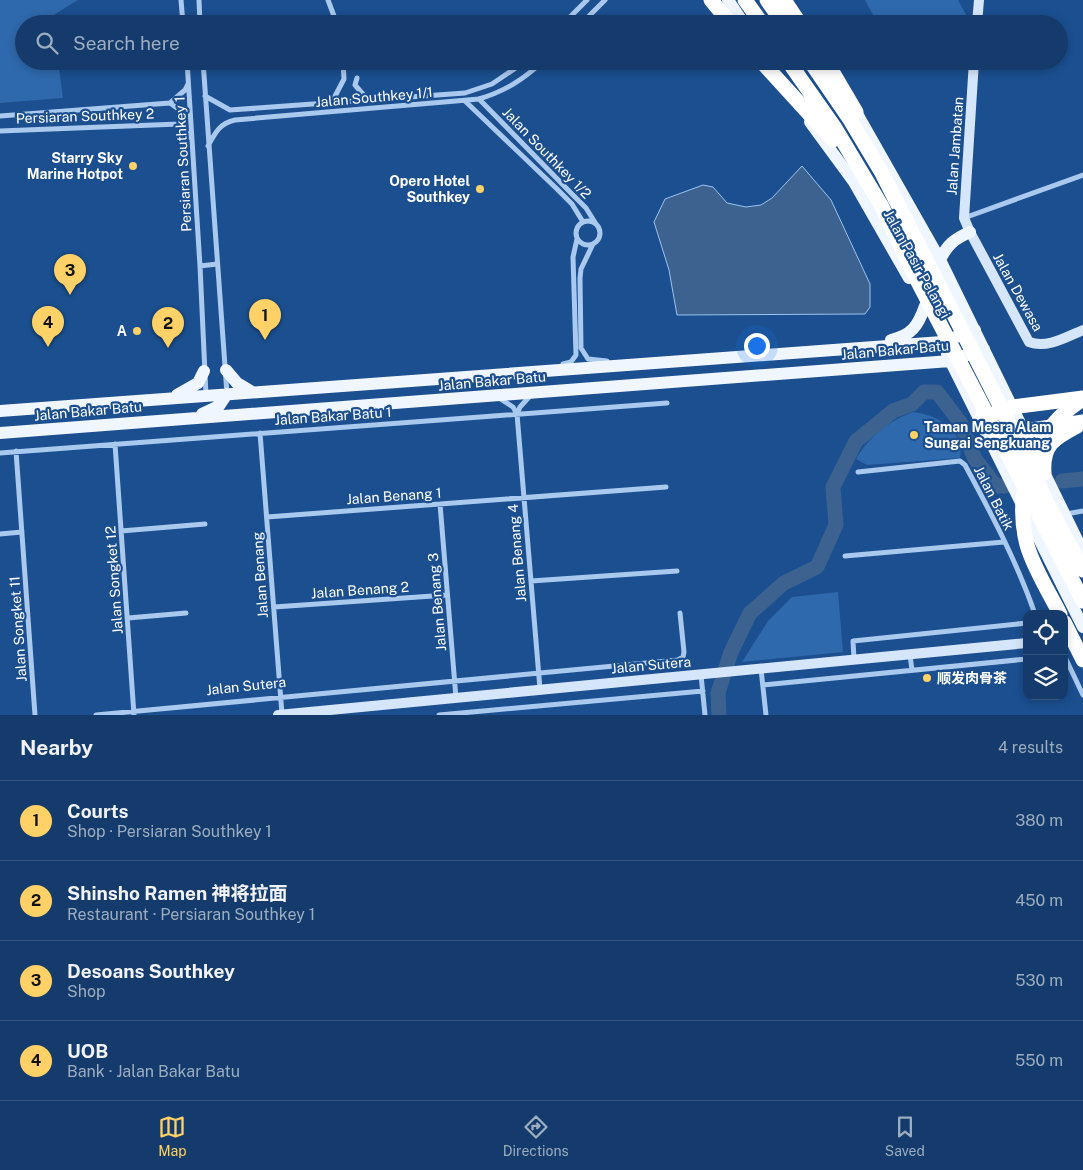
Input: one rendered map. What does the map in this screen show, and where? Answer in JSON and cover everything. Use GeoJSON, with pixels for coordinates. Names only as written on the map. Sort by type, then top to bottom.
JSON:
{"type":"FeatureCollection","features":[{"type":"Feature","properties":{"kind":"highway"},"geometry":{"type":"LineString","coordinates":[[711,0],[724,15]]}},
{"type":"Feature","properties":{"kind":"highway"},"geometry":{"type":"LineString","coordinates":[[745,0],[756,15]]}},
{"type":"Feature","properties":{"kind":"highway"},"geometry":{"type":"LineString","coordinates":[[767,0],[778,15]]}},
{"type":"Feature","properties":{"kind":"highway"},"geometry":{"type":"LineString","coordinates":[[784,0],[794,15]]}},
{"type":"Feature","properties":{"kind":"highway"},"geometry":{"type":"LineString","coordinates":[[769,70],[858,167]]}},
{"type":"Feature","properties":{"kind":"highway"},"geometry":{"type":"LineString","coordinates":[[794,70],[835,128],[881,205],[1071,612],[1083,660]]}},
{"type":"Feature","properties":{"kind":"highway"},"geometry":{"type":"LineString","coordinates":[[816,70],[849,118],[886,182],[1047,503],[1083,570]]}},
{"type":"Feature","properties":{"kind":"highway"},"geometry":{"type":"LineString","coordinates":[[831,70],[856,112]]}},
{"type":"Feature","properties":{"kind":"highway"},"geometry":{"type":"LineString","coordinates":[[1071,612],[1028,547],[1023,521],[1024,486],[1030,462],[1044,436],[1063,414],[1083,398]]}},
{"type":"Feature","properties":{"kind":"highway"},"geometry":{"type":"LineString","coordinates":[[980,419],[1012,407],[1083,398]]}},
{"type":"Feature","properties":{"kind":"highway"},"geometry":{"type":"LineString","coordinates":[[993,444],[1028,438],[1083,423]]}},
{"type":"Feature","properties":{"kind":"highway"},"geometry":{"type":"LineString","coordinates":[[1044,473],[1044,455],[1049,445],[1064,433],[1083,423]]}},
{"type":"Feature","properties":{"kind":"main road"},"geometry":{"type":"LineString","coordinates":[[728,0],[738,15]]}},
{"type":"Feature","properties":{"kind":"main road","name":"Jalan Pasir Pelangi"},"geometry":{"type":"LineString","coordinates":[[776,70],[819,136],[854,182],[925,306],[950,362],[1028,514],[1071,612],[1083,627]]}},
{"type":"Feature","properties":{"kind":"main road","name":"Jalan Pasir Pelangi"},"geometry":{"type":"LineString","coordinates":[[856,112],[940,260],[1083,552]]}},
{"type":"Feature","properties":{"kind":"main road"},"geometry":{"type":"LineString","coordinates":[[940,260],[946,247],[952,241],[970,232]]}},
{"type":"Feature","properties":{"kind":"main road"},"geometry":{"type":"LineString","coordinates":[[857,348],[908,335],[917,327],[925,306]]}},
{"type":"Feature","properties":{"kind":"main road","name":"Jalan Bakar Batu"},"geometry":{"type":"LineString","coordinates":[[0,412],[942,342],[975,330]]}},
{"type":"Feature","properties":{"kind":"main road","name":"Jalan Bakar Batu"},"geometry":{"type":"LineString","coordinates":[[0,433],[950,362],[984,349]]}},
{"type":"Feature","properties":{"kind":"main road"},"geometry":{"type":"LineString","coordinates":[[900,366],[941,370],[952,374],[960,380]]}},
{"type":"Feature","properties":{"kind":"main road"},"geometry":{"type":"LineString","coordinates":[[226,370],[237,384],[254,392]]}},
{"type":"Feature","properties":{"kind":"main road"},"geometry":{"type":"LineString","coordinates":[[168,399],[192,388],[204,371]]}},
{"type":"Feature","properties":{"kind":"main road"},"geometry":{"type":"LineString","coordinates":[[188,418],[208,412],[219,406],[228,394]]}},
{"type":"Feature","properties":{"kind":"main road"},"geometry":{"type":"LineString","coordinates":[[206,396],[219,406],[249,413]]}},
{"type":"Feature","properties":{"kind":"street"},"geometry":{"type":"LineString","coordinates":[[181,0],[182,15]]}},
{"type":"Feature","properties":{"kind":"street"},"geometry":{"type":"LineString","coordinates":[[199,0],[200,15]]}},
{"type":"Feature","properties":{"kind":"street"},"geometry":{"type":"LineString","coordinates":[[328,0],[334,15]]}},
{"type":"Feature","properties":{"kind":"street"},"geometry":{"type":"LineString","coordinates":[[572,15],[587,0]]}},
{"type":"Feature","properties":{"kind":"street"},"geometry":{"type":"LineString","coordinates":[[590,15],[605,0]]}},
{"type":"Feature","properties":{"kind":"street"},"geometry":{"type":"LineString","coordinates":[[978,15],[979,0]]}},
{"type":"Feature","properties":{"kind":"street","name":"Persiaran Southkey 1"},"geometry":{"type":"LineString","coordinates":[[188,70],[206,396]]}},
{"type":"Feature","properties":{"kind":"street","name":"Persiaran Southkey 1"},"geometry":{"type":"LineString","coordinates":[[204,70],[228,394]]}},
{"type":"Feature","properties":{"kind":"street"},"geometry":{"type":"LineString","coordinates":[[332,102],[344,79],[344,70]]}},
{"type":"Feature","properties":{"kind":"street","name":"Jalan Southkey 1/1"},"geometry":{"type":"LineString","coordinates":[[206,96],[230,110],[465,93],[492,84],[513,70]]}},
{"type":"Feature","properties":{"kind":"street","name":"Jalan Southkey 1/1"},"geometry":{"type":"LineString","coordinates":[[208,146],[220,127],[227,122],[235,120],[479,99],[505,91],[534,70]]}},
{"type":"Feature","properties":{"kind":"street","name":"Jalan Jambatan"},"geometry":{"type":"LineString","coordinates":[[970,232],[964,218],[973,70]]}},
{"type":"Feature","properties":{"kind":"street"},"geometry":{"type":"LineString","coordinates":[[357,78],[355,85],[368,100]]}},
{"type":"Feature","properties":{"kind":"street","name":"Persiaran Southkey 2"},"geometry":{"type":"LineString","coordinates":[[0,116],[170,103],[185,90],[189,82]]}},
{"type":"Feature","properties":{"kind":"street","name":"Jalan Southkey 1/2"},"geometry":{"type":"LineString","coordinates":[[479,99],[572,193],[586,208],[596,224]]}},
{"type":"Feature","properties":{"kind":"street","name":"Jalan Southkey 1/2"},"geometry":{"type":"LineString","coordinates":[[465,101],[558,189],[572,204],[584,222]]}},
{"type":"Feature","properties":{"kind":"street"},"geometry":{"type":"LineString","coordinates":[[170,103],[181,111],[179,124],[192,141]]}},
{"type":"Feature","properties":{"kind":"street","name":"Persiaran Southkey 2"},"geometry":{"type":"LineString","coordinates":[[0,131],[179,124]]}},
{"type":"Feature","properties":{"kind":"street"},"geometry":{"type":"LineString","coordinates":[[964,218],[1083,176]]}},
{"type":"Feature","properties":{"kind":"street"},"geometry":{"type":"LineString","coordinates":[[517,374],[532,368],[571,362],[574,359],[576,342],[573,257],[577,239],[577,228],[584,222],[589,221],[596,224],[600,234],[581,268],[581,348],[588,359],[620,361],[638,365]]}},
{"type":"Feature","properties":{"kind":"street","name":"Jalan Dewasa"},"geometry":{"type":"LineString","coordinates":[[970,232],[1029,342],[1037,345],[1051,343],[1083,330]]}},
{"type":"Feature","properties":{"kind":"street"},"geometry":{"type":"LineString","coordinates":[[577,239],[582,244],[593,244]]}},
{"type":"Feature","properties":{"kind":"street"},"geometry":{"type":"LineString","coordinates":[[200,266],[217,264]]}},
{"type":"Feature","properties":{"kind":"street"},"geometry":{"type":"LineString","coordinates":[[495,396],[510,404],[517,414],[528,398],[541,392]]}},
{"type":"Feature","properties":{"kind":"street","name":"Jalan Bakar Batu 1"},"geometry":{"type":"LineString","coordinates":[[0,452],[667,403]]}},
{"type":"Feature","properties":{"kind":"street","name":"Jalan Benang 4"},"geometry":{"type":"LineString","coordinates":[[517,414],[540,690]]}},
{"type":"Feature","properties":{"kind":"street","name":"Jalan Benang"},"geometry":{"type":"LineString","coordinates":[[260,433],[281,697],[280,715]]}},
{"type":"Feature","properties":{"kind":"street","name":"Jalan Songket 12"},"geometry":{"type":"LineString","coordinates":[[115,444],[134,713]]}},
{"type":"Feature","properties":{"kind":"street","name":"Jalan Songket 11"},"geometry":{"type":"LineString","coordinates":[[16,451],[35,715]]}},
{"type":"Feature","properties":{"kind":"street","name":"Jalan Batik"},"geometry":{"type":"LineString","coordinates":[[858,472],[960,461],[965,465],[977,487],[1024,584],[1034,610]]}},
{"type":"Feature","properties":{"kind":"street","name":"Jalan Benang 1"},"geometry":{"type":"LineString","coordinates":[[267,517],[666,487]]}},
{"type":"Feature","properties":{"kind":"street","name":"Jalan Benang 3"},"geometry":{"type":"LineString","coordinates":[[440,504],[456,698]]}},
{"type":"Feature","properties":{"kind":"street"},"geometry":{"type":"LineString","coordinates":[[1062,509],[1083,511]]}},
{"type":"Feature","properties":{"kind":"street"},"geometry":{"type":"LineString","coordinates":[[121,531],[205,524]]}},
{"type":"Feature","properties":{"kind":"street"},"geometry":{"type":"LineString","coordinates":[[0,534],[22,532]]}},
{"type":"Feature","properties":{"kind":"street"},"geometry":{"type":"LineString","coordinates":[[845,556],[1004,542]]}},
{"type":"Feature","properties":{"kind":"street"},"geometry":{"type":"LineString","coordinates":[[531,581],[677,571]]}},
{"type":"Feature","properties":{"kind":"street","name":"Jalan Benang 2"},"geometry":{"type":"LineString","coordinates":[[274,607],[447,595]]}},
{"type":"Feature","properties":{"kind":"street"},"geometry":{"type":"LineString","coordinates":[[1068,631],[1071,628],[1071,612]]}},
{"type":"Feature","properties":{"kind":"street"},"geometry":{"type":"LineString","coordinates":[[128,618],[186,613]]}},
{"type":"Feature","properties":{"kind":"street","name":"Jalan Sutera"},"geometry":{"type":"LineString","coordinates":[[96,715],[134,713],[454,680],[678,660],[683,657],[684,652],[680,613]]}},
{"type":"Feature","properties":{"kind":"street"},"geometry":{"type":"LineString","coordinates":[[854,660],[853,641],[1023,623]]}},
{"type":"Feature","properties":{"kind":"street"},"geometry":{"type":"LineString","coordinates":[[1068,641],[1083,645]]}},
{"type":"Feature","properties":{"kind":"street","name":"Jalan Sutera"},"geometry":{"type":"LineString","coordinates":[[280,715],[328,713],[456,698],[1023,644]]}},
{"type":"Feature","properties":{"kind":"street"},"geometry":{"type":"LineString","coordinates":[[910,655],[912,670]]}},
{"type":"Feature","properties":{"kind":"street"},"geometry":{"type":"LineString","coordinates":[[763,684],[1023,660]]}},
{"type":"Feature","properties":{"kind":"street"},"geometry":{"type":"LineString","coordinates":[[1068,664],[1083,695]]}},
{"type":"Feature","properties":{"kind":"street"},"geometry":{"type":"LineString","coordinates":[[761,669],[766,715]]}},
{"type":"Feature","properties":{"kind":"street"},"geometry":{"type":"LineString","coordinates":[[701,674],[705,715]]}},
{"type":"Feature","properties":{"kind":"street"},"geometry":{"type":"LineString","coordinates":[[439,715],[703,691]]}},
{"type":"Feature","properties":{"kind":"shaded area"},"geometry":{"type":"Polygon","coordinates":[[[0,0],[78,0],[54,15],[15,15],[15,70],[59,70],[63,98],[0,103],[0,0]]]}},
{"type":"Feature","properties":{"kind":"shaded area"},"geometry":{"type":"Polygon","coordinates":[[[865,0],[958,0],[966,15],[873,15],[865,0]]]}},
{"type":"Feature","properties":{"kind":"shaded area"},"geometry":{"type":"Polygon","coordinates":[[[802,166],[831,200],[870,284],[870,307],[865,314],[677,315],[669,270],[654,222],[665,199],[703,185],[713,187],[727,203],[746,207],[761,205],[772,198],[802,166]]]}},
{"type":"Feature","properties":{"kind":"shaded area","name":"Taman Mesra Alam Sungai Sengkuang"},"geometry":{"type":"Polygon","coordinates":[[[913,412],[940,420],[954,431],[960,448],[960,458],[867,465],[856,459],[867,443],[887,425],[913,412]]]}},
{"type":"Feature","properties":{"kind":"shaded area"},"geometry":{"type":"Polygon","coordinates":[[[838,592],[843,652],[742,662],[768,621],[792,597],[838,592]]]}},
{"type":"Feature","properties":{"kind":"waterway"},"geometry":{"type":"LineString","coordinates":[[719,715],[718,693],[731,652],[750,613],[784,583],[817,567],[836,525],[833,487],[856,441],[893,411],[912,404],[924,392],[937,392],[960,422],[975,459],[996,486],[1005,486]]}},
{"type":"Feature","properties":{"kind":"waterway"},"geometry":{"type":"LineString","coordinates":[[1062,481],[1083,479]]}},
{"type":"Feature","properties":{"kind":"place","name":"Starry Sky Marine Hotpot"},"geometry":{"type":"Point","coordinates":[133,166]}},
{"type":"Feature","properties":{"kind":"place","name":"Opero Hotel Southkey"},"geometry":{"type":"Point","coordinates":[480,189]}},
{"type":"Feature","properties":{"kind":"place","name":"Desoans Southkey"},"geometry":{"type":"Point","coordinates":[70,295]}},
{"type":"Feature","properties":{"kind":"place","name":"A"},"geometry":{"type":"Point","coordinates":[137,331]}},
{"type":"Feature","properties":{"kind":"place","name":"Courts"},"geometry":{"type":"Point","coordinates":[265,340]}},
{"type":"Feature","properties":{"kind":"place","name":"UOB"},"geometry":{"type":"Point","coordinates":[48,347]}},
{"type":"Feature","properties":{"kind":"place","name":"Shinsho Ramen 神将拉面"},"geometry":{"type":"Point","coordinates":[168,348]}},
{"type":"Feature","properties":{"kind":"place","name":"Taman Mesra Alam Sungai Sengkuang"},"geometry":{"type":"Point","coordinates":[914,435]}},
{"type":"Feature","properties":{"kind":"place","name":"顺发肉骨茶"},"geometry":{"type":"Point","coordinates":[927,678]}}]}
